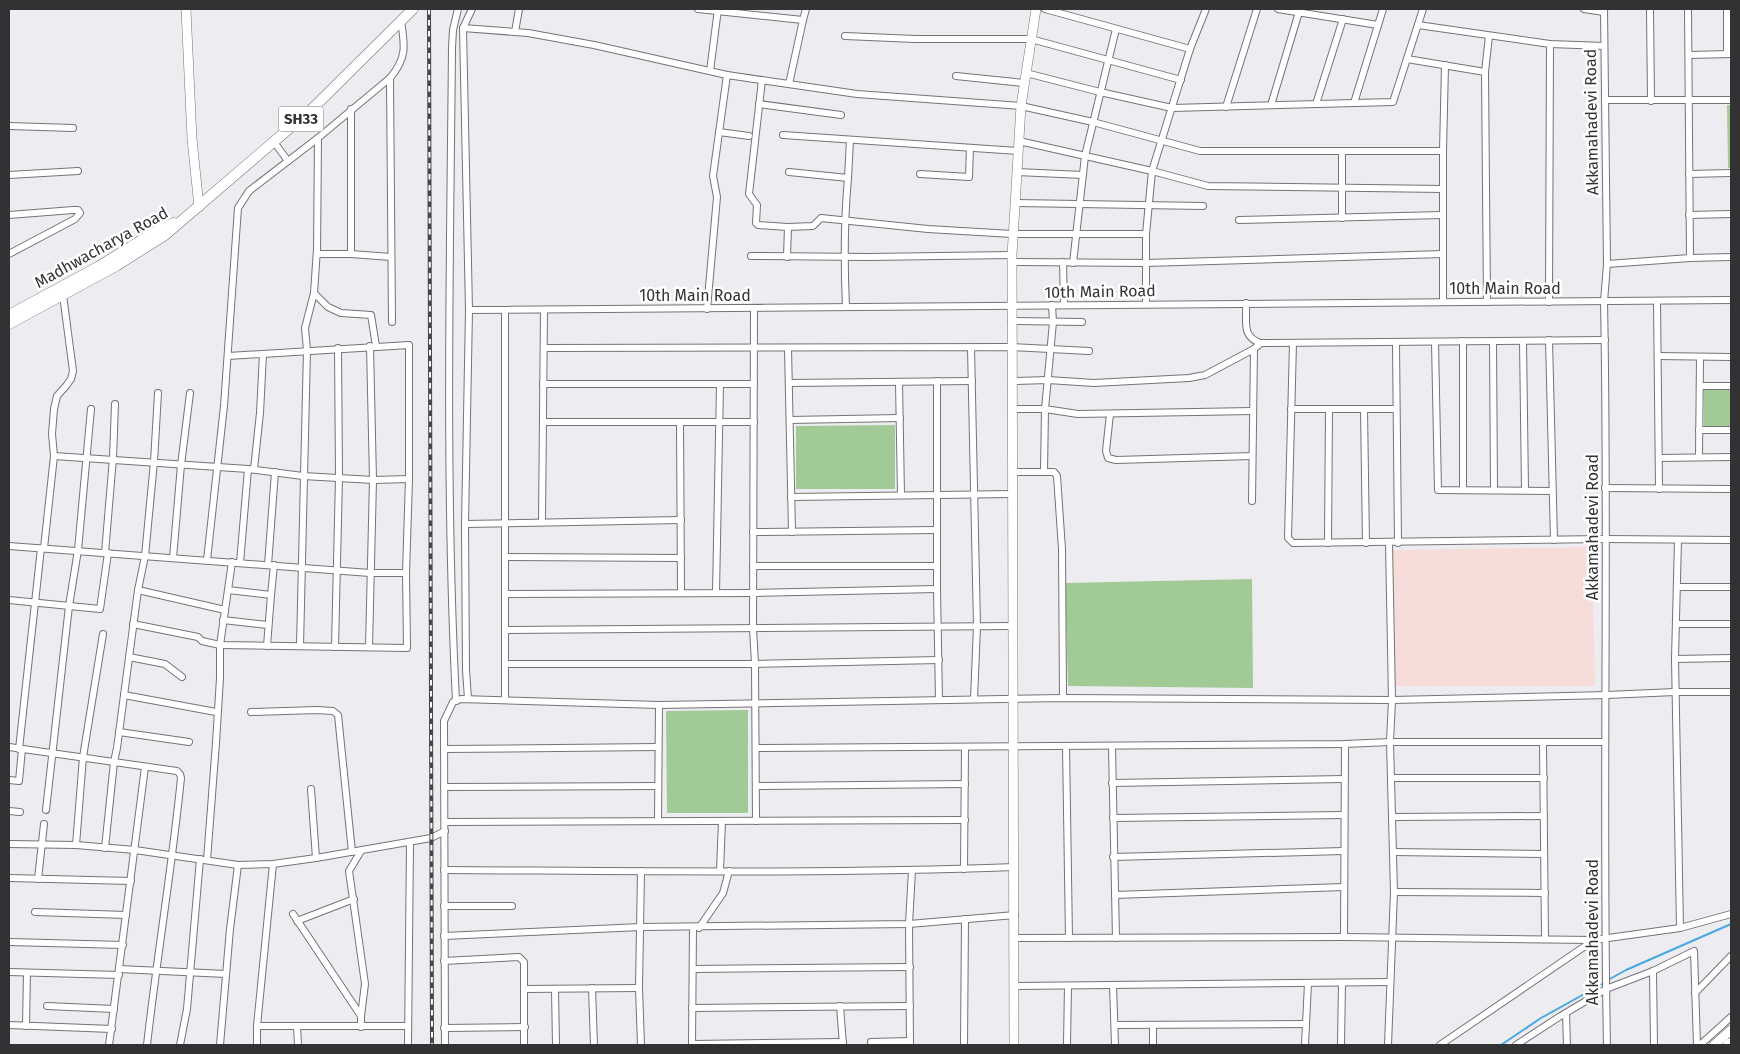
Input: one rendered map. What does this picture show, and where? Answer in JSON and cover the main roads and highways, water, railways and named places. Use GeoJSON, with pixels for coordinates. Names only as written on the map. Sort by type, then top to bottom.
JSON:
{"type":"FeatureCollection","features":[{"type":"Feature","properties":{"kind":"main road","name":"Madhwacharya Road"},"geometry":{"type":"LineString","coordinates":[[9,324],[63,295],[165,235],[313,108],[413,9]]}},
{"type":"Feature","properties":{"kind":"main road","name":"Madhwacharya Road"},"geometry":{"type":"LineString","coordinates":[[9,315],[98,267],[161,228],[182,220]]}},
{"type":"Feature","properties":{"kind":"waterway"},"geometry":{"type":"LineString","coordinates":[[1608,980],[1626,970],[1731,924]]}},
{"type":"Feature","properties":{"kind":"waterway"},"geometry":{"type":"LineString","coordinates":[[1501,1045],[1541,1018],[1604,983]]}},
{"type":"Feature","properties":{"kind":"railway"},"geometry":{"type":"LineString","coordinates":[[429,9],[432,1045]]}}]}
